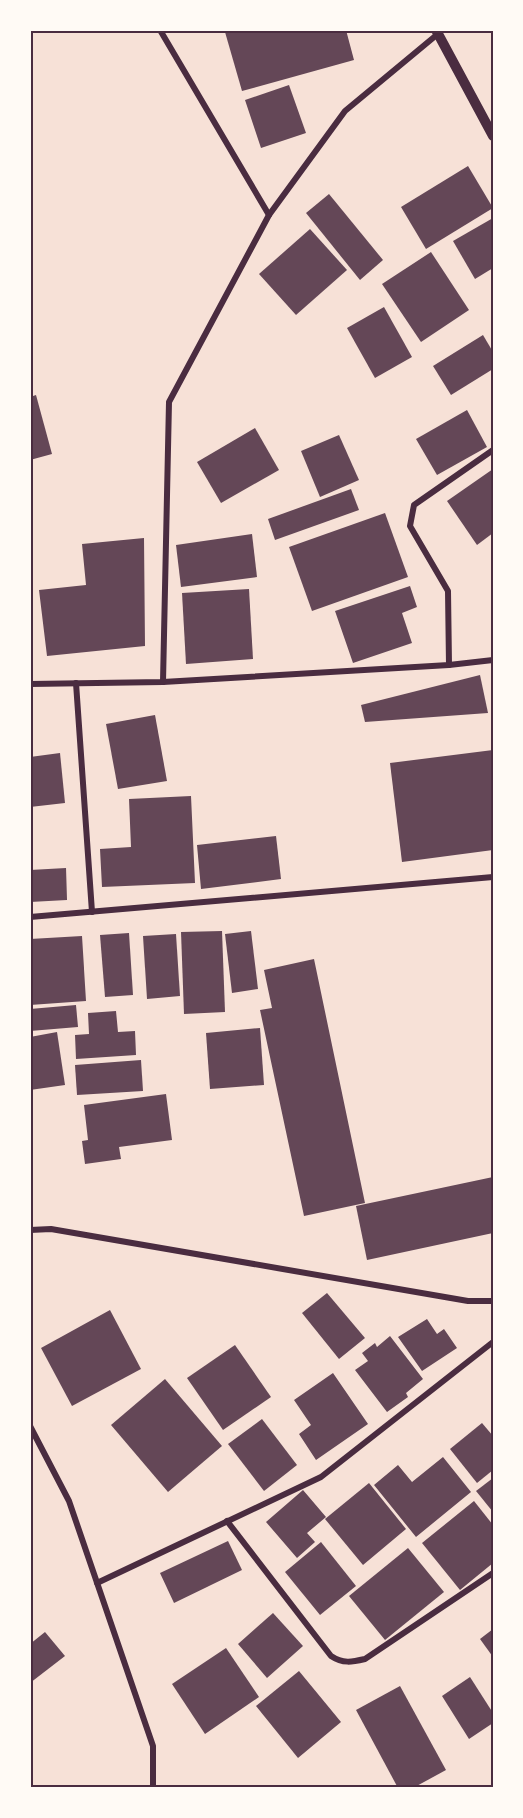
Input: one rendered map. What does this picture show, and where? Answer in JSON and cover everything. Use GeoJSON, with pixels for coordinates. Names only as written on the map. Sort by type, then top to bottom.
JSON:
{"type":"FeatureCollection","features":[{"type":"Feature","properties":{"kind":"street"},"geometry":{"type":"LineString","coordinates":[[160,30],[269,216]]}},
{"type":"Feature","properties":{"kind":"street"},"geometry":{"type":"LineString","coordinates":[[163,682],[169,402],[269,216],[345,111],[439,31],[493,136]]}},
{"type":"Feature","properties":{"kind":"street"},"geometry":{"type":"LineString","coordinates":[[449,665],[448,591],[410,526],[414,505],[493,450]]}},
{"type":"Feature","properties":{"kind":"street"},"geometry":{"type":"LineString","coordinates":[[30,684],[163,682],[449,665],[493,660]]}},
{"type":"Feature","properties":{"kind":"street"},"geometry":{"type":"LineString","coordinates":[[76,683],[92,912]]}},
{"type":"Feature","properties":{"kind":"street"},"geometry":{"type":"LineString","coordinates":[[30,917],[493,877]]}},
{"type":"Feature","properties":{"kind":"street"},"geometry":{"type":"LineString","coordinates":[[30,1230],[51,1229],[468,1301],[493,1301]]}},
{"type":"Feature","properties":{"kind":"street"},"geometry":{"type":"LineString","coordinates":[[97,1583],[321,1477],[493,1342]]}},
{"type":"Feature","properties":{"kind":"street"},"geometry":{"type":"LineString","coordinates":[[30,1426],[69,1501],[153,1746],[153,1788]]}},
{"type":"Feature","properties":{"kind":"street"},"geometry":{"type":"LineString","coordinates":[[227,1521],[332,1656],[338,1661],[348,1663],[365,1659],[493,1573]]}},
{"type":"Feature","properties":{"kind":"building"},"geometry":{"type":"Polygon","coordinates":[[[233,30],[346,30],[354,60],[242,91],[225,32],[233,30]]]}},
{"type":"Feature","properties":{"kind":"building"},"geometry":{"type":"Polygon","coordinates":[[[289,85],[306,133],[261,148],[245,100],[289,85]]]}},
{"type":"Feature","properties":{"kind":"building"},"geometry":{"type":"Polygon","coordinates":[[[468,166],[493,208],[426,249],[401,207],[468,166]]]}},
{"type":"Feature","properties":{"kind":"building"},"geometry":{"type":"Polygon","coordinates":[[[329,194],[383,260],[360,280],[306,213],[329,194]]]}},
{"type":"Feature","properties":{"kind":"building"},"geometry":{"type":"Polygon","coordinates":[[[493,218],[493,268],[475,279],[453,241],[493,218]]]}},
{"type":"Feature","properties":{"kind":"building"},"geometry":{"type":"Polygon","coordinates":[[[310,229],[347,270],[296,315],[259,274],[310,229]]]}},
{"type":"Feature","properties":{"kind":"building"},"geometry":{"type":"Polygon","coordinates":[[[431,252],[469,310],[421,342],[382,284],[431,252]]]}},
{"type":"Feature","properties":{"kind":"building"},"geometry":{"type":"Polygon","coordinates":[[[384,307],[412,357],[375,378],[347,328],[384,307]]]}},
{"type":"Feature","properties":{"kind":"building"},"geometry":{"type":"Polygon","coordinates":[[[483,335],[493,352],[493,369],[451,395],[433,366],[483,335]]]}},
{"type":"Feature","properties":{"kind":"building"},"geometry":{"type":"Polygon","coordinates":[[[36,395],[52,454],[30,460],[30,397],[36,395]]]}},
{"type":"Feature","properties":{"kind":"building"},"geometry":{"type":"Polygon","coordinates":[[[467,410],[487,447],[437,475],[416,439],[467,410]]]}},
{"type":"Feature","properties":{"kind":"building"},"geometry":{"type":"Polygon","coordinates":[[[255,428],[279,470],[221,503],[197,462],[255,428]]]}},
{"type":"Feature","properties":{"kind":"building"},"geometry":{"type":"Polygon","coordinates":[[[339,435],[359,480],[320,497],[301,451],[339,435]]]}},
{"type":"Feature","properties":{"kind":"building"},"geometry":{"type":"Polygon","coordinates":[[[493,469],[493,533],[477,545],[447,501],[493,469]]]}},
{"type":"Feature","properties":{"kind":"building"},"geometry":{"type":"Polygon","coordinates":[[[351,489],[359,510],[275,540],[268,519],[351,489]]]}},
{"type":"Feature","properties":{"kind":"building"},"geometry":{"type":"Polygon","coordinates":[[[385,513],[408,577],[312,611],[289,547],[385,513]]]}},
{"type":"Feature","properties":{"kind":"building"},"geometry":{"type":"Polygon","coordinates":[[[252,534],[257,577],[181,587],[176,545],[252,534]]]}},
{"type":"Feature","properties":{"kind":"building"},"geometry":{"type":"Polygon","coordinates":[[[144,538],[145,646],[47,656],[39,590],[86,585],[82,544],[144,538]]]}},
{"type":"Feature","properties":{"kind":"building"},"geometry":{"type":"Polygon","coordinates":[[[410,586],[417,607],[402,613],[412,643],[353,663],[335,611],[410,586]]]}},
{"type":"Feature","properties":{"kind":"building"},"geometry":{"type":"Polygon","coordinates":[[[249,589],[253,659],[186,664],[182,593],[249,589]]]}},
{"type":"Feature","properties":{"kind":"building"},"geometry":{"type":"Polygon","coordinates":[[[480,675],[488,713],[365,722],[361,705],[480,675]]]}},
{"type":"Feature","properties":{"kind":"building"},"geometry":{"type":"Polygon","coordinates":[[[155,715],[167,781],[118,789],[106,724],[155,715]]]}},
{"type":"Feature","properties":{"kind":"building"},"geometry":{"type":"Polygon","coordinates":[[[493,750],[493,850],[402,862],[390,763],[493,750]]]}},
{"type":"Feature","properties":{"kind":"building"},"geometry":{"type":"Polygon","coordinates":[[[60,753],[65,803],[30,807],[30,757],[60,753]]]}},
{"type":"Feature","properties":{"kind":"building"},"geometry":{"type":"Polygon","coordinates":[[[191,796],[195,883],[102,887],[100,849],[131,847],[129,799],[191,796]]]}},
{"type":"Feature","properties":{"kind":"building"},"geometry":{"type":"Polygon","coordinates":[[[276,836],[281,879],[201,889],[197,845],[276,836]]]}},
{"type":"Feature","properties":{"kind":"building"},"geometry":{"type":"Polygon","coordinates":[[[66,868],[67,900],[30,902],[30,870],[66,868]]]}},
{"type":"Feature","properties":{"kind":"building"},"geometry":{"type":"Polygon","coordinates":[[[222,931],[225,1012],[184,1014],[181,932],[222,931]]]}},
{"type":"Feature","properties":{"kind":"building"},"geometry":{"type":"Polygon","coordinates":[[[251,931],[258,989],[232,993],[225,934],[251,931]]]}},
{"type":"Feature","properties":{"kind":"building"},"geometry":{"type":"Polygon","coordinates":[[[129,933],[133,995],[105,997],[100,935],[129,933]]]}},
{"type":"Feature","properties":{"kind":"building"},"geometry":{"type":"Polygon","coordinates":[[[176,934],[180,996],[147,999],[143,936],[176,934]]]}},
{"type":"Feature","properties":{"kind":"building"},"geometry":{"type":"Polygon","coordinates":[[[82,936],[86,1001],[30,1005],[30,939],[82,936]]]}},
{"type":"Feature","properties":{"kind":"building"},"geometry":{"type":"Polygon","coordinates":[[[314,959],[365,1203],[304,1216],[260,1010],[272,1008],[264,970],[314,959]]]}},
{"type":"Feature","properties":{"kind":"building"},"geometry":{"type":"Polygon","coordinates":[[[76,1005],[78,1027],[30,1031],[30,1009],[76,1005]]]}},
{"type":"Feature","properties":{"kind":"building"},"geometry":{"type":"Polygon","coordinates":[[[116,1011],[118,1032],[135,1031],[136,1055],[76,1059],[75,1035],[89,1034],[88,1013],[116,1011]]]}},
{"type":"Feature","properties":{"kind":"building"},"geometry":{"type":"Polygon","coordinates":[[[260,1028],[264,1085],[210,1089],[206,1033],[260,1028]]]}},
{"type":"Feature","properties":{"kind":"building"},"geometry":{"type":"Polygon","coordinates":[[[57,1032],[65,1085],[30,1090],[30,1037],[57,1032]]]}},
{"type":"Feature","properties":{"kind":"building"},"geometry":{"type":"Polygon","coordinates":[[[141,1060],[143,1091],[77,1095],[75,1065],[141,1060]]]}},
{"type":"Feature","properties":{"kind":"building"},"geometry":{"type":"Polygon","coordinates":[[[166,1094],[172,1140],[119,1147],[121,1159],[85,1164],[82,1141],[88,1140],[84,1105],[166,1094]]]}},
{"type":"Feature","properties":{"kind":"building"},"geometry":{"type":"Polygon","coordinates":[[[493,1177],[493,1233],[367,1260],[356,1206],[493,1177]]]}},
{"type":"Feature","properties":{"kind":"building"},"geometry":{"type":"Polygon","coordinates":[[[327,1293],[365,1338],[339,1359],[302,1313],[327,1293]]]}},
{"type":"Feature","properties":{"kind":"building"},"geometry":{"type":"Polygon","coordinates":[[[110,1310],[141,1369],[72,1406],[41,1348],[110,1310]]]}},
{"type":"Feature","properties":{"kind":"building"},"geometry":{"type":"Polygon","coordinates":[[[427,1319],[437,1334],[444,1329],[457,1348],[422,1371],[398,1337],[427,1319]]]}},
{"type":"Feature","properties":{"kind":"building"},"geometry":{"type":"Polygon","coordinates":[[[390,1336],[423,1379],[406,1393],[408,1397],[387,1412],[355,1370],[368,1361],[362,1353],[375,1343],[377,1347],[390,1336]]]}},
{"type":"Feature","properties":{"kind":"building"},"geometry":{"type":"Polygon","coordinates":[[[235,1345],[271,1397],[223,1430],[187,1378],[235,1345]]]}},
{"type":"Feature","properties":{"kind":"building"},"geometry":{"type":"Polygon","coordinates":[[[333,1373],[368,1424],[316,1460],[299,1434],[311,1425],[294,1400],[333,1373]]]}},
{"type":"Feature","properties":{"kind":"building"},"geometry":{"type":"Polygon","coordinates":[[[165,1379],[222,1446],[168,1492],[111,1425],[165,1379]]]}},
{"type":"Feature","properties":{"kind":"building"},"geometry":{"type":"Polygon","coordinates":[[[262,1419],[297,1465],[264,1491],[228,1444],[262,1419]]]}},
{"type":"Feature","properties":{"kind":"building"},"geometry":{"type":"Polygon","coordinates":[[[482,1423],[493,1436],[493,1470],[477,1483],[450,1449],[482,1423]]]}},
{"type":"Feature","properties":{"kind":"building"},"geometry":{"type":"Polygon","coordinates":[[[443,1457],[471,1492],[416,1537],[374,1485],[398,1465],[412,1482],[443,1457]]]}},
{"type":"Feature","properties":{"kind":"building"},"geometry":{"type":"Polygon","coordinates":[[[493,1478],[493,1512],[476,1491],[493,1478]]]}},
{"type":"Feature","properties":{"kind":"building"},"geometry":{"type":"Polygon","coordinates":[[[369,1483],[406,1529],[363,1565],[325,1519],[369,1483]]]}},
{"type":"Feature","properties":{"kind":"building"},"geometry":{"type":"Polygon","coordinates":[[[303,1490],[326,1517],[307,1533],[315,1542],[297,1558],[266,1522],[303,1490]]]}},
{"type":"Feature","properties":{"kind":"building"},"geometry":{"type":"Polygon","coordinates":[[[474,1501],[493,1525],[493,1563],[460,1590],[422,1543],[474,1501]]]}},
{"type":"Feature","properties":{"kind":"building"},"geometry":{"type":"Polygon","coordinates":[[[228,1541],[242,1570],[174,1603],[160,1573],[228,1541]]]}},
{"type":"Feature","properties":{"kind":"building"},"geometry":{"type":"Polygon","coordinates":[[[321,1542],[356,1586],[320,1615],[285,1572],[321,1542]]]}},
{"type":"Feature","properties":{"kind":"building"},"geometry":{"type":"Polygon","coordinates":[[[408,1548],[444,1592],[385,1640],[349,1596],[408,1548]]]}},
{"type":"Feature","properties":{"kind":"building"},"geometry":{"type":"Polygon","coordinates":[[[273,1613],[303,1646],[267,1678],[238,1644],[273,1613]]]}},
{"type":"Feature","properties":{"kind":"building"},"geometry":{"type":"Polygon","coordinates":[[[493,1629],[493,1657],[480,1639],[493,1629]]]}},
{"type":"Feature","properties":{"kind":"building"},"geometry":{"type":"Polygon","coordinates":[[[45,1632],[65,1656],[30,1683],[30,1644],[45,1632]]]}},
{"type":"Feature","properties":{"kind":"building"},"geometry":{"type":"Polygon","coordinates":[[[226,1648],[259,1697],[205,1734],[172,1684],[226,1648]]]}},
{"type":"Feature","properties":{"kind":"building"},"geometry":{"type":"Polygon","coordinates":[[[299,1671],[341,1722],[298,1758],[256,1706],[299,1671]]]}},
{"type":"Feature","properties":{"kind":"building"},"geometry":{"type":"Polygon","coordinates":[[[470,1677],[493,1713],[493,1723],[469,1739],[442,1696],[470,1677]]]}},
{"type":"Feature","properties":{"kind":"building"},"geometry":{"type":"Polygon","coordinates":[[[400,1686],[446,1770],[413,1788],[398,1788],[356,1710],[400,1686]]]}}]}
